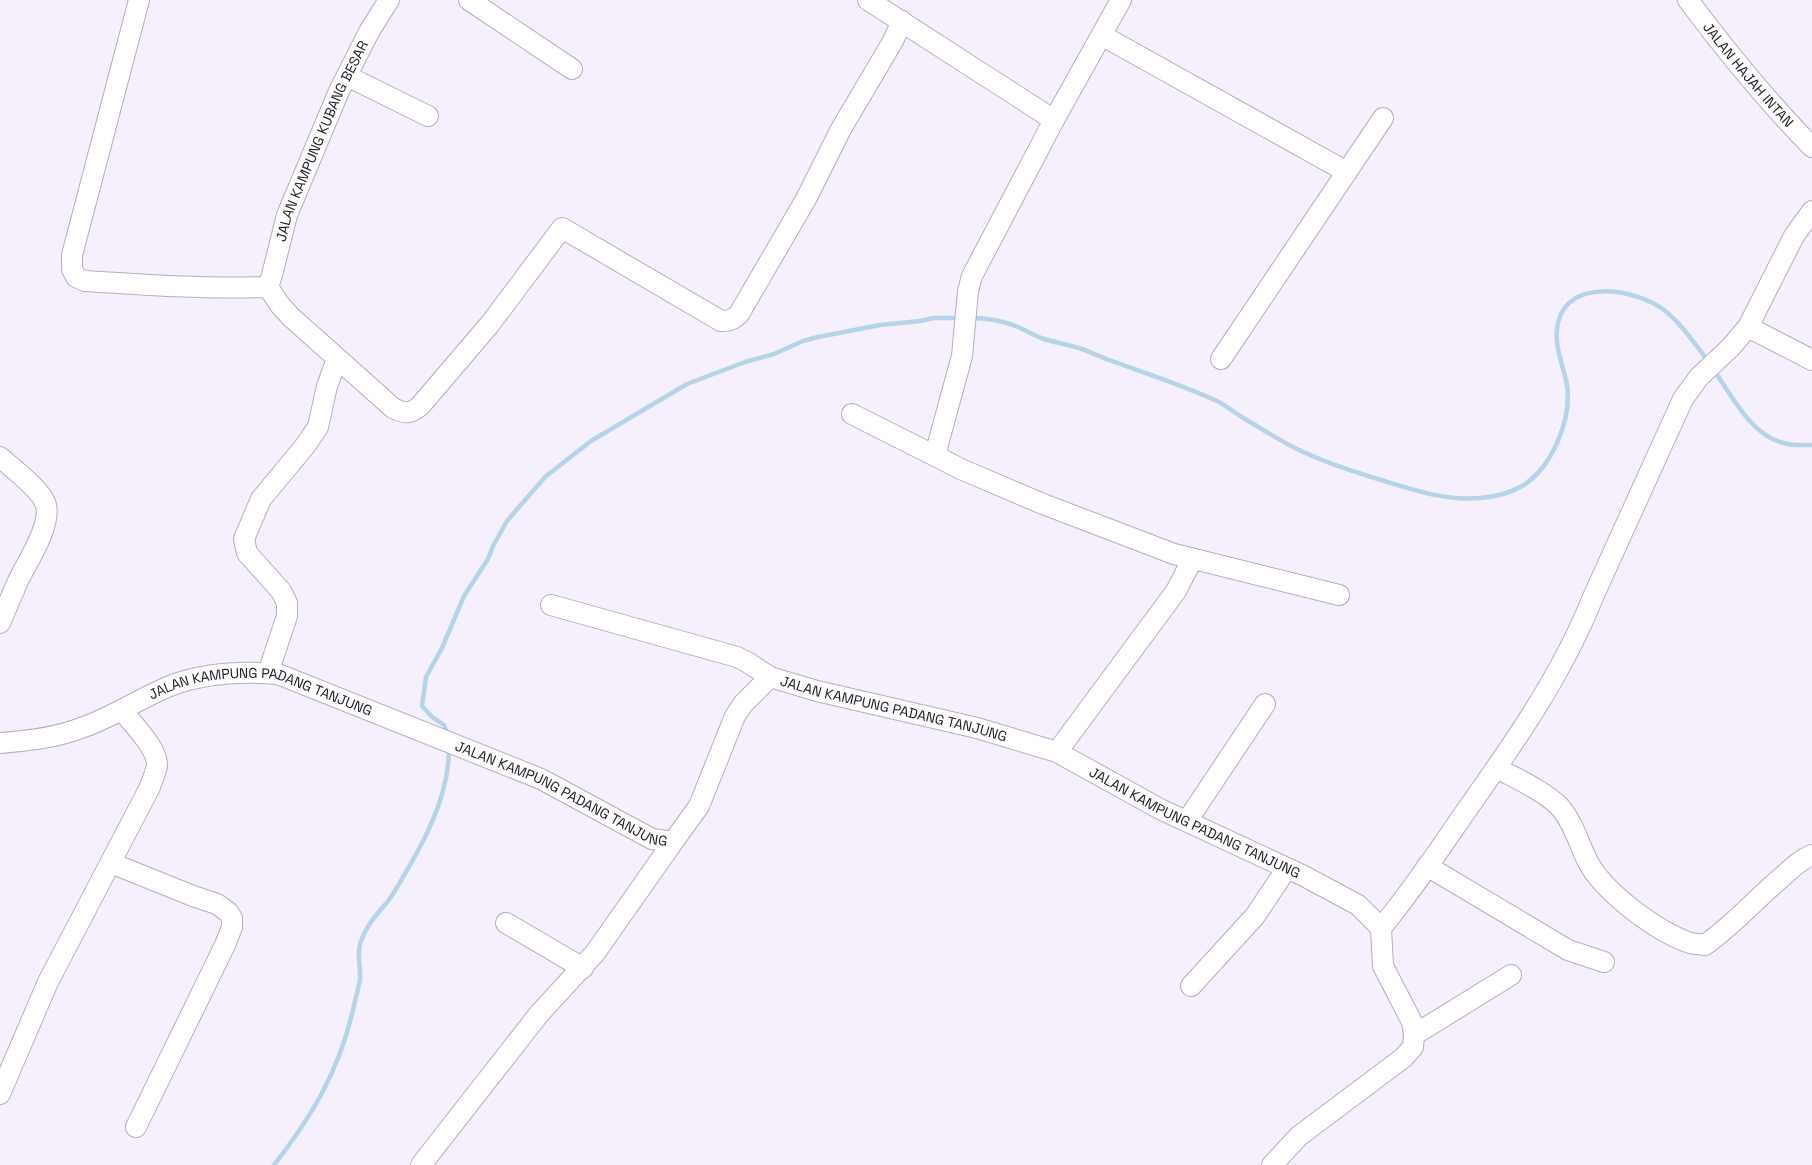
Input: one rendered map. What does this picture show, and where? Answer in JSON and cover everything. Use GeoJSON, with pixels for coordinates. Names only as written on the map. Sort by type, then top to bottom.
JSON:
{"type":"FeatureCollection","features":[{"type":"Feature","properties":{"kind":"street"},"geometry":{"type":"LineString","coordinates":[[139,0],[72,255],[72,269],[76,277],[85,281],[186,288],[268,288],[280,305],[337,359],[393,408],[402,413],[411,413],[420,406],[490,324],[562,228],[721,321],[734,319],[740,314],[806,199],[841,129],[893,41],[899,12]]}},
{"type":"Feature","properties":{"kind":"street","name":"JALAN KAMPUNG KUBANG BESAR"},"geometry":{"type":"LineString","coordinates":[[268,288],[287,215],[347,76],[370,30],[389,0]]}},
{"type":"Feature","properties":{"kind":"street"},"geometry":{"type":"LineString","coordinates":[[469,0],[572,69]]}},
{"type":"Feature","properties":{"kind":"street"},"geometry":{"type":"LineString","coordinates":[[868,0],[899,12],[1054,120]]}},
{"type":"Feature","properties":{"kind":"street"},"geometry":{"type":"LineString","coordinates":[[935,455],[962,356],[968,291],[972,276],[1054,120],[1103,36],[1121,0]]}},
{"type":"Feature","properties":{"kind":"street","name":"JALAN HAJAH INTAN"},"geometry":{"type":"LineString","coordinates":[[1688,0],[1718,40],[1779,112],[1812,147]]}},
{"type":"Feature","properties":{"kind":"street"},"geometry":{"type":"LineString","coordinates":[[1103,36],[1347,172]]}},
{"type":"Feature","properties":{"kind":"street"},"geometry":{"type":"LineString","coordinates":[[347,76],[428,116]]}},
{"type":"Feature","properties":{"kind":"street"},"geometry":{"type":"LineString","coordinates":[[1222,359],[1383,118]]}},
{"type":"Feature","properties":{"kind":"street"},"geometry":{"type":"LineString","coordinates":[[1272,1165],[1299,1136],[1403,1058],[1413,1047],[1414,1035],[1412,1022],[1383,966],[1381,928],[1404,900],[1497,768],[1540,702],[1568,654],[1683,399],[1699,377],[1720,358],[1748,327],[1794,236],[1812,210]]}},
{"type":"Feature","properties":{"kind":"street"},"geometry":{"type":"LineString","coordinates":[[1748,327],[1812,360]]}},
{"type":"Feature","properties":{"kind":"street"},"geometry":{"type":"LineString","coordinates":[[268,673],[287,616],[287,604],[281,591],[247,553],[244,539],[260,499],[305,446],[318,427],[327,386],[337,359]]}},
{"type":"Feature","properties":{"kind":"street"},"geometry":{"type":"LineString","coordinates":[[852,414],[963,470],[1043,504],[1192,560],[1339,595]]}},
{"type":"Feature","properties":{"kind":"street"},"geometry":{"type":"LineString","coordinates":[[0,457],[38,493],[46,505],[46,518],[43,530],[0,623]]}},
{"type":"Feature","properties":{"kind":"street"},"geometry":{"type":"LineString","coordinates":[[1057,752],[1176,591],[1192,560]]}},
{"type":"Feature","properties":{"kind":"street"},"geometry":{"type":"LineString","coordinates":[[551,605],[737,657],[770,677]]}},
{"type":"Feature","properties":{"kind":"street","name":"JALAN KAMPUNG PADANG TANJUNG"},"geometry":{"type":"LineString","coordinates":[[0,743],[31,740],[81,728],[174,685],[196,678],[235,674],[268,673],[284,676],[440,740],[541,779],[652,839],[673,842],[699,806],[735,716],[743,704],[770,677],[817,691],[977,728],[1057,752],[1160,809],[1188,820],[1287,868],[1358,905],[1381,928]]}},
{"type":"Feature","properties":{"kind":"street"},"geometry":{"type":"LineString","coordinates":[[1188,820],[1264,704]]}},
{"type":"Feature","properties":{"kind":"street"},"geometry":{"type":"LineString","coordinates":[[0,1094],[48,982],[150,787],[157,766],[156,757],[151,747],[122,710]]}},
{"type":"Feature","properties":{"kind":"street"},"geometry":{"type":"LineString","coordinates":[[1497,768],[1549,798],[1560,808],[1577,836],[1588,861],[1596,874],[1622,901],[1670,933],[1691,943],[1705,945],[1764,892],[1803,860],[1812,855]]}},
{"type":"Feature","properties":{"kind":"street"},"geometry":{"type":"LineString","coordinates":[[421,1165],[539,1014],[583,968],[595,953],[673,842]]}},
{"type":"Feature","properties":{"kind":"street"},"geometry":{"type":"LineString","coordinates":[[111,863],[192,896],[217,904],[228,912],[232,918],[232,926],[225,945],[136,1127]]}},
{"type":"Feature","properties":{"kind":"street"},"geometry":{"type":"LineString","coordinates":[[1427,866],[1568,950],[1604,962]]}},
{"type":"Feature","properties":{"kind":"street"},"geometry":{"type":"LineString","coordinates":[[1192,986],[1255,916],[1287,868]]}},
{"type":"Feature","properties":{"kind":"street"},"geometry":{"type":"LineString","coordinates":[[1358,905],[1375,907],[1388,906],[1404,900]]}},
{"type":"Feature","properties":{"kind":"street"},"geometry":{"type":"LineString","coordinates":[[506,923],[583,968]]}},
{"type":"Feature","properties":{"kind":"street"},"geometry":{"type":"LineString","coordinates":[[1414,1035],[1511,975]]}},
{"type":"Feature","properties":{"kind":"waterway"},"geometry":{"type":"LineString","coordinates":[[971,318],[995,320],[1007,323],[1041,338],[1082,349],[1204,395],[1221,403],[1289,445],[1327,462],[1418,491],[1454,498],[1491,497],[1507,493],[1522,486],[1533,478],[1551,455],[1558,442],[1563,427],[1568,398],[1567,385],[1559,354],[1557,339],[1558,323],[1564,308],[1575,299],[1589,293],[1604,291],[1621,293],[1652,303],[1664,310],[1676,321],[1688,334],[1708,361]]}},
{"type":"Feature","properties":{"kind":"waterway"},"geometry":{"type":"LineString","coordinates":[[448,735],[444,725],[432,717],[422,706],[426,677],[442,648],[464,596],[488,559],[493,546],[507,521],[545,477],[591,441],[687,384],[745,362],[774,354],[803,341],[818,337],[880,325],[934,318],[962,318]]}},
{"type":"Feature","properties":{"kind":"waterway"},"geometry":{"type":"LineString","coordinates":[[1713,369],[1743,413],[1762,432],[1772,439],[1787,444],[1812,445]]}},
{"type":"Feature","properties":{"kind":"waterway"},"geometry":{"type":"LineString","coordinates":[[274,1165],[312,1111],[332,1073],[347,1032],[360,980],[359,950],[361,941],[364,933],[389,900],[413,861],[431,825],[444,788],[448,768],[449,749]]}}]}
